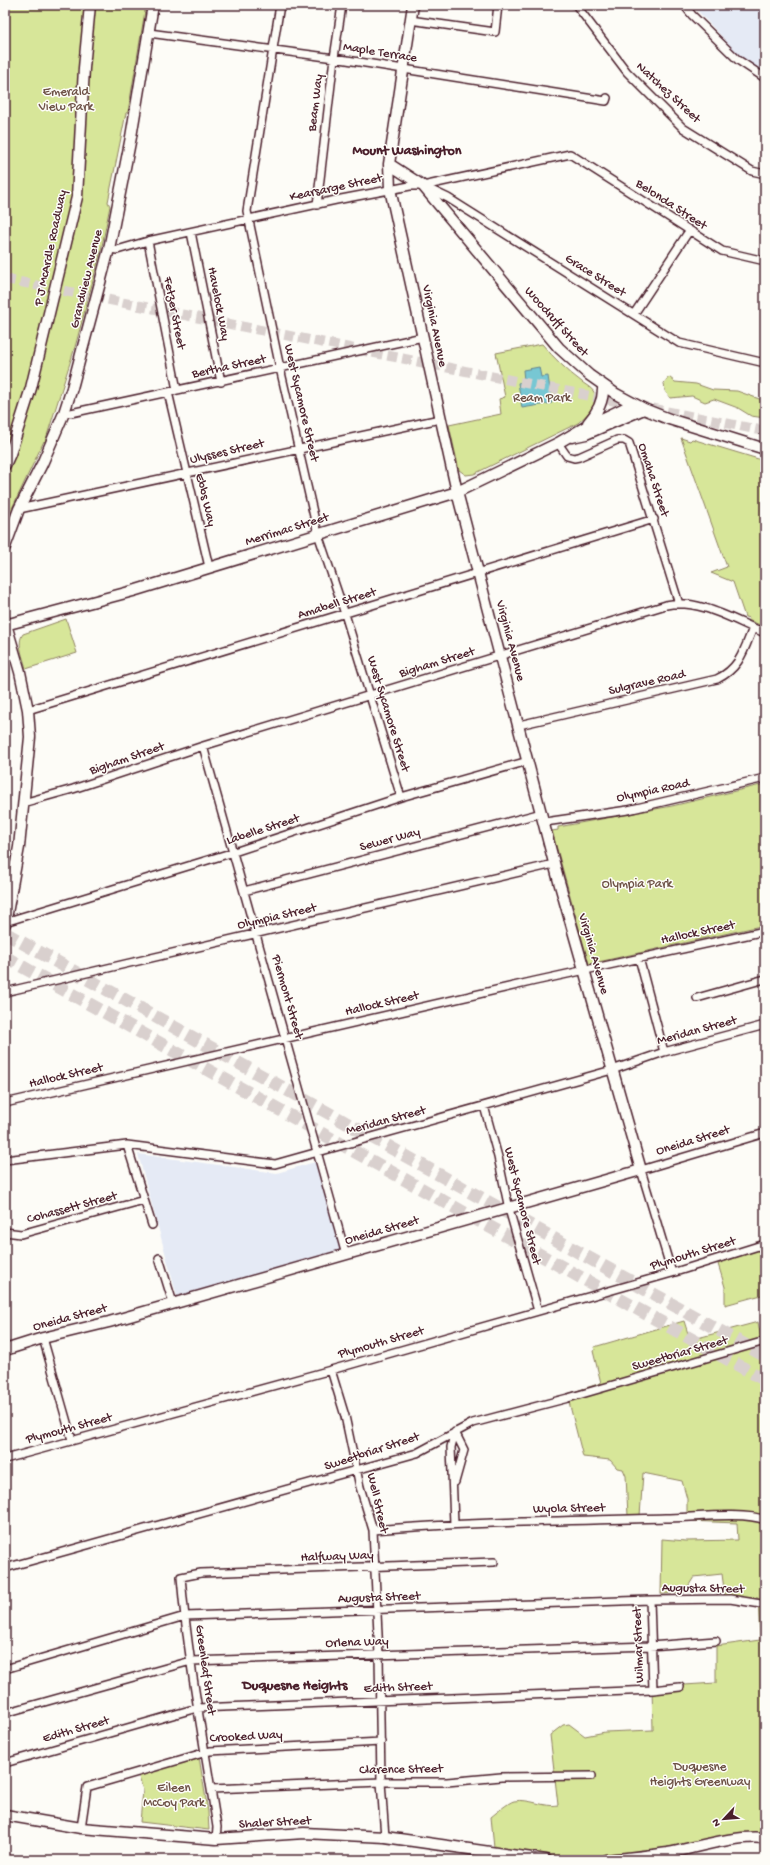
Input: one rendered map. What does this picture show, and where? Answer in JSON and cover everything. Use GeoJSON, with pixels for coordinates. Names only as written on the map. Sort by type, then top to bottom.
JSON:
{"type":"FeatureCollection","features":[{"type":"Feature","properties":{"kind":"street","name":"P J McArdle Roadway"},"geometry":{"type":"LineString","coordinates":[[5,465],[10,454],[31,388],[77,197],[84,68],[90,5]]}},
{"type":"Feature","properties":{"kind":"street","name":"Grandview Avenue"},"geometry":{"type":"LineString","coordinates":[[5,547],[19,509],[42,464],[64,413],[109,249],[131,137],[153,5]]}},
{"type":"Feature","properties":{"kind":"street","name":"West Sycamore Street"},"geometry":{"type":"LineString","coordinates":[[280,5],[247,211],[280,368],[318,534],[345,614],[401,797]]}},
{"type":"Feature","properties":{"kind":"street","name":"Beam Way"},"geometry":{"type":"LineString","coordinates":[[317,205],[334,58],[342,5]]}},
{"type":"Feature","properties":{"kind":"street","name":"Virginia Avenue"},"geometry":{"type":"LineString","coordinates":[[413,5],[389,164],[390,189],[440,419],[478,574],[544,817],[554,864],[612,1070],[672,1273]]}},
{"type":"Feature","properties":{"kind":"street"},"geometry":{"type":"LineString","coordinates":[[410,20],[495,32],[498,5]]}},
{"type":"Feature","properties":{"kind":"street","name":"Natchez Street"},"geometry":{"type":"LineString","coordinates":[[576,5],[627,72],[683,128],[752,171],[765,174]]}},
{"type":"Feature","properties":{"kind":"street"},"geometry":{"type":"LineString","coordinates":[[684,5],[692,15],[738,60],[765,78]]}},
{"type":"Feature","properties":{"kind":"street","name":"Maple Terrace"},"geometry":{"type":"LineString","coordinates":[[149,33],[273,49],[606,99]]}},
{"type":"Feature","properties":{"kind":"street","name":"Kearsarge Street"},"geometry":{"type":"LineString","coordinates":[[109,249],[116,250],[148,241],[390,189],[423,186],[570,154]]}},
{"type":"Feature","properties":{"kind":"street","name":"Belonda Street"},"geometry":{"type":"LineString","coordinates":[[570,154],[722,251],[765,260]]}},
{"type":"Feature","properties":{"kind":"street","name":"Woodruff Street"},"geometry":{"type":"LineString","coordinates":[[389,164],[423,186],[559,348],[578,366],[603,386],[644,410],[765,449]]}},
{"type":"Feature","properties":{"kind":"street","name":"Grace Street"},"geometry":{"type":"LineString","coordinates":[[423,186],[448,198],[679,343],[765,363]]}},
{"type":"Feature","properties":{"kind":"street"},"geometry":{"type":"LineString","coordinates":[[634,314],[690,231]]}},
{"type":"Feature","properties":{"kind":"street","name":"Havelock Way"},"geometry":{"type":"LineString","coordinates":[[191,232],[221,382]]}},
{"type":"Feature","properties":{"kind":"street","name":"Fetzer Street"},"geometry":{"type":"LineString","coordinates":[[148,241],[177,390]]}},
{"type":"Feature","properties":{"kind":"street","name":"Bertha Street"},"geometry":{"type":"LineString","coordinates":[[64,413],[71,413],[221,382],[423,338]]}},
{"type":"Feature","properties":{"kind":"street"},"geometry":{"type":"LineString","coordinates":[[587,426],[598,412],[604,393],[603,386]]}},
{"type":"Feature","properties":{"kind":"street","name":"Ebbs Way"},"geometry":{"type":"LineString","coordinates":[[168,392],[209,567]]}},
{"type":"Feature","properties":{"kind":"street","name":"Merrimac Street"},"geometry":{"type":"LineString","coordinates":[[5,624],[125,593],[457,492],[568,438],[587,426],[633,404]]}},
{"type":"Feature","properties":{"kind":"street","name":"Merrimac Street"},"geometry":{"type":"LineString","coordinates":[[568,438],[586,434],[644,410]]}},
{"type":"Feature","properties":{"kind":"street","name":"Ulysses Street"},"geometry":{"type":"LineString","coordinates":[[19,509],[440,419]]}},
{"type":"Feature","properties":{"kind":"street","name":"Omaha Street"},"geometry":{"type":"LineString","coordinates":[[558,443],[566,456],[574,458],[617,440],[627,441],[632,448],[679,604]]}},
{"type":"Feature","properties":{"kind":"street","name":"Amabell Street"},"geometry":{"type":"LineString","coordinates":[[28,710],[478,574],[654,519]]}},
{"type":"Feature","properties":{"kind":"street","name":"Bigham Street"},"geometry":{"type":"LineString","coordinates":[[23,803],[73,789],[204,746],[666,605],[679,604],[702,607],[765,633]]}},
{"type":"Feature","properties":{"kind":"street"},"geometry":{"type":"LineString","coordinates":[[5,624],[8,640],[20,672],[28,710],[30,737],[18,847],[5,923]]}},
{"type":"Feature","properties":{"kind":"street","name":"Sulgrave Road"},"geometry":{"type":"LineString","coordinates":[[519,725],[717,679],[729,672],[738,663],[753,628]]}},
{"type":"Feature","properties":{"kind":"street","name":"Piermont Street"},"geometry":{"type":"LineString","coordinates":[[204,746],[346,1255]]}},
{"type":"Feature","properties":{"kind":"street","name":"Labelle Street"},"geometry":{"type":"LineString","coordinates":[[5,923],[234,852],[401,797],[528,761]]}},
{"type":"Feature","properties":{"kind":"street","name":"Olympia Road"},"geometry":{"type":"LineString","coordinates":[[544,817],[628,810],[765,778]]}},
{"type":"Feature","properties":{"kind":"street","name":"Sewer Way"},"geometry":{"type":"LineString","coordinates":[[244,891],[544,817]]}},
{"type":"Feature","properties":{"kind":"street","name":"Olympia Street"},"geometry":{"type":"LineString","coordinates":[[5,992],[554,864]]}},
{"type":"Feature","properties":{"kind":"street","name":"Hallock Street"},"geometry":{"type":"LineString","coordinates":[[5,1102],[639,958],[765,931]]}},
{"type":"Feature","properties":{"kind":"street"},"geometry":{"type":"LineString","coordinates":[[639,958],[664,1052]]}},
{"type":"Feature","properties":{"kind":"street"},"geometry":{"type":"LineString","coordinates":[[697,998],[765,979]]}},
{"type":"Feature","properties":{"kind":"street","name":"Meridan Street"},"geometry":{"type":"LineString","coordinates":[[5,1160],[127,1145],[275,1164],[612,1070],[664,1052],[765,1025]]}},
{"type":"Feature","properties":{"kind":"street","name":"West Sycamore Street"},"geometry":{"type":"LineString","coordinates":[[484,1106],[498,1157],[509,1209],[538,1311]]}},
{"type":"Feature","properties":{"kind":"street","name":"Oneida Street"},"geometry":{"type":"LineString","coordinates":[[5,1350],[43,1338],[109,1322],[509,1209],[765,1133]]}},
{"type":"Feature","properties":{"kind":"street"},"geometry":{"type":"LineString","coordinates":[[127,1145],[152,1225]]}},
{"type":"Feature","properties":{"kind":"street","name":"Cohassett Street"},"geometry":{"type":"LineString","coordinates":[[5,1232],[21,1234],[144,1200]]}},
{"type":"Feature","properties":{"kind":"street","name":"Plymouth Street"},"geometry":{"type":"LineString","coordinates":[[5,1459],[331,1370],[672,1273],[764,1244]]}},
{"type":"Feature","properties":{"kind":"street"},"geometry":{"type":"LineString","coordinates":[[159,1258],[173,1303]]}},
{"type":"Feature","properties":{"kind":"street"},"geometry":{"type":"LineString","coordinates":[[43,1338],[72,1440]]}},
{"type":"Feature","properties":{"kind":"street","name":"Sweetbriar Street"},"geometry":{"type":"LineString","coordinates":[[5,1568],[417,1453],[473,1423],[568,1398],[765,1341]]}},
{"type":"Feature","properties":{"kind":"street","name":"Well Street"},"geometry":{"type":"LineString","coordinates":[[331,1370],[345,1416],[357,1470],[373,1530],[379,1655],[381,1782],[385,1837]]}},
{"type":"Feature","properties":{"kind":"street"},"geometry":{"type":"LineString","coordinates":[[454,1524],[451,1447],[455,1432]]}},
{"type":"Feature","properties":{"kind":"street"},"geometry":{"type":"LineString","coordinates":[[453,1489],[464,1450],[455,1432]]}},
{"type":"Feature","properties":{"kind":"street","name":"Wyola Street"},"geometry":{"type":"LineString","coordinates":[[373,1530],[454,1524],[756,1516],[765,1520]]}},
{"type":"Feature","properties":{"kind":"street","name":"Halfway Way"},"geometry":{"type":"LineString","coordinates":[[181,1577],[201,1574],[494,1562]]}},
{"type":"Feature","properties":{"kind":"street","name":"Greenleaf Street"},"geometry":{"type":"LineString","coordinates":[[181,1577],[197,1708],[211,1789],[216,1839]]}},
{"type":"Feature","properties":{"kind":"street","name":"Augusta Street"},"geometry":{"type":"LineString","coordinates":[[5,1669],[185,1616],[650,1600],[730,1600],[760,1604]]}},
{"type":"Feature","properties":{"kind":"street","name":"Wilmar Street"},"geometry":{"type":"LineString","coordinates":[[650,1600],[650,1646],[653,1690]]}},
{"type":"Feature","properties":{"kind":"street","name":"Orlena Way"},"geometry":{"type":"LineString","coordinates":[[5,1713],[191,1661],[650,1646],[716,1641]]}},
{"type":"Feature","properties":{"kind":"street","name":"Edith Street"},"geometry":{"type":"LineString","coordinates":[[5,1763],[197,1708],[653,1690],[680,1687]]}},
{"type":"Feature","properties":{"kind":"street","name":"Crooked Way"},"geometry":{"type":"LineString","coordinates":[[81,1828],[87,1787],[204,1752],[381,1742]]}},
{"type":"Feature","properties":{"kind":"street","name":"Clarence Street"},"geometry":{"type":"LineString","coordinates":[[211,1789],[381,1782],[447,1782],[501,1777],[592,1776]]}},
{"type":"Feature","properties":{"kind":"street","name":"Shaler Street"},"geometry":{"type":"LineString","coordinates":[[5,1815],[81,1828],[216,1839],[304,1833],[385,1837],[546,1860]]}},
{"type":"Feature","properties":{"kind":"street"},"geometry":{"type":"LineString","coordinates":[[606,1860],[668,1853],[755,1837],[765,1838]]}},
{"type":"Feature","properties":{"kind":"shaded area"},"geometry":{"type":"Polygon","coordinates":[[[692,5],[765,5],[765,72],[740,56],[692,5]]]}},
{"type":"Feature","properties":{"kind":"shaded area"},"geometry":{"type":"Polygon","coordinates":[[[138,1154],[277,1173],[315,1162],[341,1250],[177,1296],[138,1154]]]}},
{"type":"Feature","properties":{"kind":"green space","name":"Emerald View Park"},"geometry":{"type":"Polygon","coordinates":[[[8,5],[146,5],[128,112],[126,113],[108,202],[110,206],[101,251],[75,347],[45,442],[44,441],[5,523],[5,19],[8,5]]]}},
{"type":"Feature","properties":{"kind":"green space","name":"Ream Park"},"geometry":{"type":"Polygon","coordinates":[[[542,344],[566,369],[593,391],[595,399],[592,407],[578,423],[474,474],[466,475],[459,470],[449,425],[501,414],[499,399],[505,397],[496,353],[542,344]]]}},
{"type":"Feature","properties":{"kind":"green space"},"geometry":{"type":"Polygon","coordinates":[[[669,377],[675,382],[696,384],[713,390],[737,391],[765,401],[765,418],[751,416],[738,408],[714,399],[705,402],[692,396],[670,398],[665,391],[664,383],[669,377]]]}},
{"type":"Feature","properties":{"kind":"green space"},"geometry":{"type":"Polygon","coordinates":[[[681,438],[690,441],[692,439],[765,461],[765,627],[748,620],[749,618],[745,617],[733,582],[711,573],[727,567],[681,438]]]}},
{"type":"Feature","properties":{"kind":"green space"},"geometry":{"type":"Polygon","coordinates":[[[66,619],[77,653],[26,669],[20,646],[23,634],[66,619]]]}},
{"type":"Feature","properties":{"kind":"green space","name":"Olympia Park"},"geometry":{"type":"Polygon","coordinates":[[[765,784],[765,925],[589,964],[552,831],[558,830],[558,827],[672,806],[765,784]]]}},
{"type":"Feature","properties":{"kind":"green space"},"geometry":{"type":"Polygon","coordinates":[[[765,1247],[765,1294],[725,1305],[725,1287],[718,1264],[765,1247]]]}},
{"type":"Feature","properties":{"kind":"green space","name":"Duquesne Heights Greenway"},"geometry":{"type":"Polygon","coordinates":[[[684,1321],[690,1340],[758,1322],[763,1349],[765,1349],[765,1834],[752,1833],[626,1854],[586,1857],[562,1857],[494,1847],[491,1817],[509,1803],[520,1800],[553,1806],[558,1805],[550,1735],[563,1725],[569,1724],[585,1736],[605,1732],[653,1730],[652,1687],[716,1683],[716,1646],[760,1640],[758,1598],[725,1597],[722,1574],[694,1577],[684,1593],[661,1594],[662,1539],[686,1541],[738,1540],[737,1523],[687,1521],[687,1499],[682,1481],[643,1473],[640,1516],[628,1516],[626,1476],[623,1469],[617,1468],[610,1460],[583,1457],[567,1394],[601,1383],[593,1351],[595,1350],[594,1347],[684,1321]]]}},
{"type":"Feature","properties":{"kind":"green space","name":"Eileen McCoy Park"},"geometry":{"type":"Polygon","coordinates":[[[199,1757],[208,1812],[209,1830],[140,1822],[143,1790],[138,1774],[199,1757]]]}},
{"type":"Feature","properties":{"kind":"water"},"geometry":{"type":"Polygon","coordinates":[[[539,367],[541,377],[548,376],[552,403],[522,408],[518,383],[524,381],[523,370],[539,367]]]}},
{"type":"Feature","properties":{"kind":"tunnel"},"geometry":{"type":"LineString","coordinates":[[5,279],[765,431]]}},
{"type":"Feature","properties":{"kind":"tunnel"},"geometry":{"type":"LineString","coordinates":[[5,933],[765,1356]]}},
{"type":"Feature","properties":{"kind":"tunnel"},"geometry":{"type":"LineString","coordinates":[[5,957],[765,1380]]}},
{"type":"Feature","properties":{"kind":"district","name":"Mount Washington"},"geometry":{"type":"Point","coordinates":[407,151]}},
{"type":"Feature","properties":{"kind":"district","name":"Duquesne Heights"},"geometry":{"type":"Point","coordinates":[295,1686]}}]}
